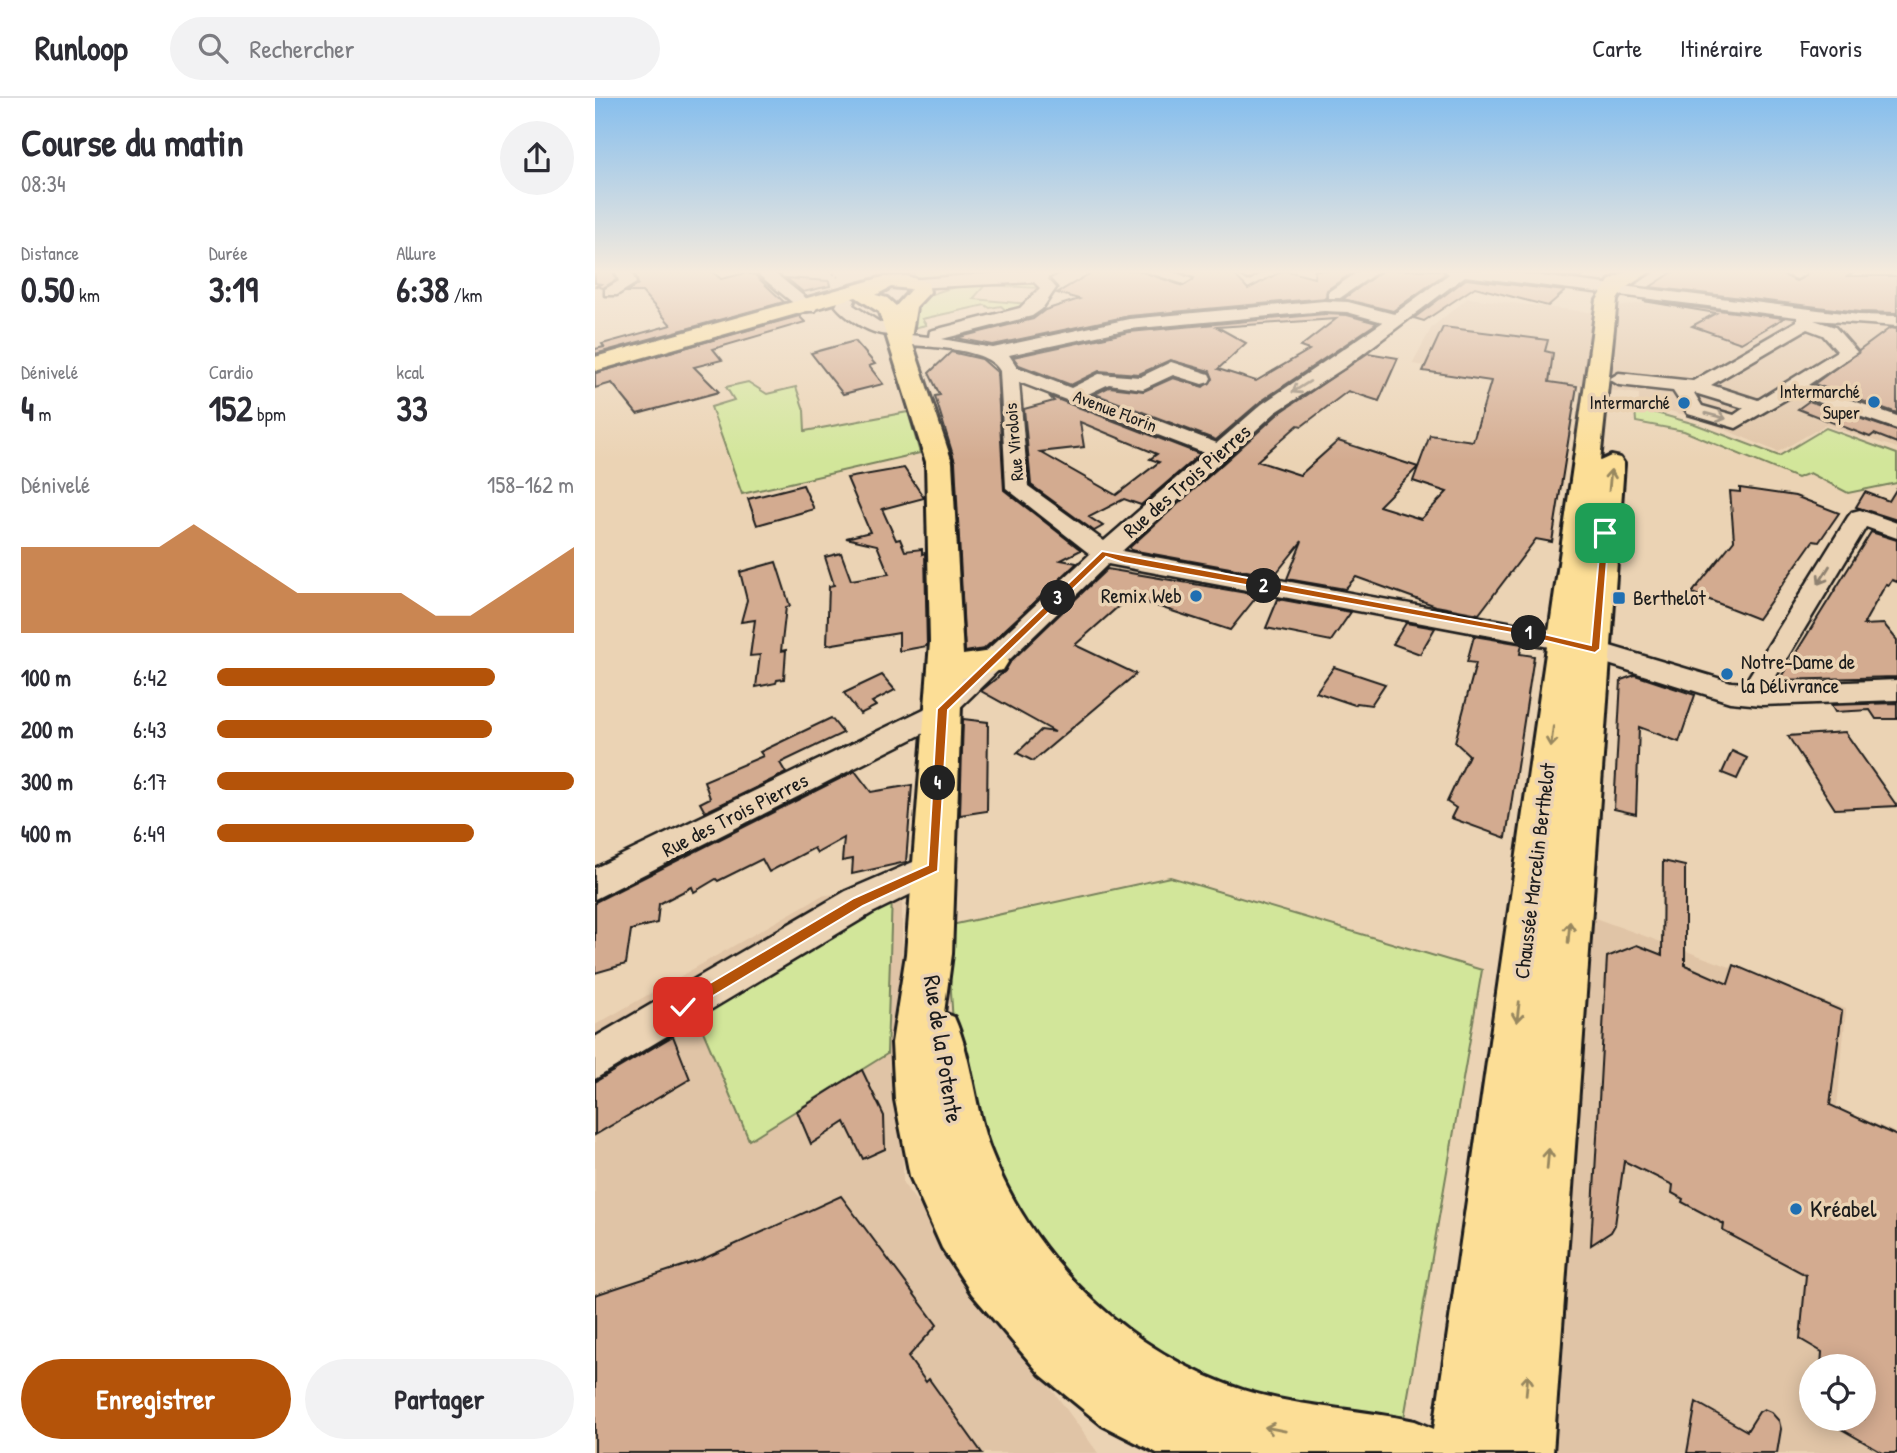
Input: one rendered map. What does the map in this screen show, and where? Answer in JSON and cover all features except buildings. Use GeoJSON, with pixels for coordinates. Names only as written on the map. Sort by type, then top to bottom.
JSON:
{"type":"FeatureCollection","features":[{"type":"Feature","properties":{"kind":"main road"},"geometry":{"type":"LineString","coordinates":[[595,364],[709,333]]}},
{"type":"Feature","properties":{"kind":"main road","name":"Rue de la Potente"},"geometry":{"type":"LineString","coordinates":[[898,333],[938,454],[946,594],[946,663],[929,954],[918,1015],[917,1082],[927,1139],[947,1200],[992,1274],[1062,1354],[1124,1403],[1211,1447]]}},
{"type":"Feature","properties":{"kind":"main road","name":"Chaussée Marcelin Berthelot"},"geometry":{"type":"LineString","coordinates":[[1521,1453],[1579,645],[1604,333]]}},
{"type":"Feature","properties":{"kind":"main road","name":"Chaussée Marcelin Berthelot"},"geometry":{"type":"LineString","coordinates":[[1463,1453],[1512,1054],[1579,645],[1619,379],[1619,333]]}},
{"type":"Feature","properties":{"kind":"main road"},"geometry":{"type":"LineString","coordinates":[[946,663],[966,667],[991,663]]}},
{"type":"Feature","properties":{"kind":"main road","name":"Rue de la Potente"},"geometry":{"type":"LineString","coordinates":[[929,954],[940,1062],[951,1117],[964,1157],[979,1195],[1020,1263],[1072,1324],[1145,1378],[1217,1412],[1269,1428],[1415,1453]]}},
{"type":"Feature","properties":{"kind":"main road"},"geometry":{"type":"LineString","coordinates":[[1497,1453],[1494,1410],[1515,1183],[1512,1054]]}},
{"type":"Feature","properties":{"kind":"street"},"geometry":{"type":"LineString","coordinates":[[899,333],[993,353],[1003,359],[1009,371],[1037,343]]}},
{"type":"Feature","properties":{"kind":"street"},"geometry":{"type":"LineString","coordinates":[[936,335],[943,333]]}},
{"type":"Feature","properties":{"kind":"street"},"geometry":{"type":"LineString","coordinates":[[993,353],[1081,333]]}},
{"type":"Feature","properties":{"kind":"street","name":"Rue des Trois Pierres"},"geometry":{"type":"LineString","coordinates":[[595,884],[927,720],[943,709],[1105,553],[1274,404],[1336,365],[1379,333]]}},
{"type":"Feature","properties":{"kind":"street"},"geometry":{"type":"LineString","coordinates":[[1619,379],[1690,388],[1781,333]]}},
{"type":"Feature","properties":{"kind":"street"},"geometry":{"type":"LineString","coordinates":[[1690,388],[1695,411],[1736,422],[1848,352],[1831,333]]}},
{"type":"Feature","properties":{"kind":"street"},"geometry":{"type":"LineString","coordinates":[[1011,408],[1067,393],[1103,379],[1138,384],[1171,368],[1202,378]]}},
{"type":"Feature","properties":{"kind":"street","name":"Rue Virolois"},"geometry":{"type":"LineString","coordinates":[[1009,371],[1017,488],[1105,553],[1124,561],[1579,645],[1730,692],[1762,695],[1897,690]]}},
{"type":"Feature","properties":{"kind":"street","name":"Avenue Florin"},"geometry":{"type":"LineString","coordinates":[[1009,371],[1221,452]]}},
{"type":"Feature","properties":{"kind":"street"},"geometry":{"type":"LineString","coordinates":[[1794,387],[1897,423]]}},
{"type":"Feature","properties":{"kind":"street"},"geometry":{"type":"LineString","coordinates":[[1762,695],[1759,681],[1860,517],[1897,531]]}},
{"type":"Feature","properties":{"kind":"street"},"geometry":{"type":"LineString","coordinates":[[595,1059],[859,902],[934,867]]}},
{"type":"Feature","properties":{"kind":"shaded area"},"geometry":{"type":"Polygon","coordinates":[[[1429,333],[1897,333],[1897,448],[1825,425],[1778,452],[1700,419],[1639,403],[1639,394],[1412,364],[1429,333]]]}},
{"type":"Feature","properties":{"kind":"shaded area"},"geometry":{"type":"Polygon","coordinates":[[[902,884],[903,1183],[1098,1453],[595,1453],[595,1025],[821,896],[902,884]]]}},
{"type":"Feature","properties":{"kind":"shaded area"},"geometry":{"type":"Polygon","coordinates":[[[1581,913],[1846,1009],[1837,1107],[1897,1133],[1897,1453],[1431,1453],[1581,913]]]}},
{"type":"Feature","properties":{"kind":"green space"},"geometry":{"type":"Polygon","coordinates":[[[748,382],[767,394],[796,387],[804,410],[805,431],[908,412],[920,453],[742,494],[711,407],[734,400],[726,387],[748,382]]]}},
{"type":"Feature","properties":{"kind":"green space"},"geometry":{"type":"Polygon","coordinates":[[[1635,407],[1695,424],[1779,456],[1826,428],[1897,454],[1897,483],[1848,493],[1810,473],[1797,478],[1684,431],[1636,422],[1635,407]]]}},
{"type":"Feature","properties":{"kind":"green space"},"geometry":{"type":"Polygon","coordinates":[[[1170,877],[1482,970],[1403,1424],[1254,1409],[1143,1356],[1053,1277],[988,1181],[956,1073],[947,926],[1170,877]]]}},
{"type":"Feature","properties":{"kind":"green space"},"geometry":{"type":"Polygon","coordinates":[[[892,894],[887,1054],[749,1140],[697,1017],[892,894]]]}},
{"type":"Feature","properties":{"kind":"place","name":"Intermarché Super"},"geometry":{"type":"Point","coordinates":[1874,402]}},
{"type":"Feature","properties":{"kind":"place","name":"Intermarché"},"geometry":{"type":"Point","coordinates":[1684,403]}},
{"type":"Feature","properties":{"kind":"place","name":"Remix Web"},"geometry":{"type":"Point","coordinates":[1196,596]}},
{"type":"Feature","properties":{"kind":"place","name":"Berthelot"},"geometry":{"type":"Point","coordinates":[1619,598]}},
{"type":"Feature","properties":{"kind":"place","name":"Notre-Dame de la Délivrance"},"geometry":{"type":"Point","coordinates":[1727,674]}},
{"type":"Feature","properties":{"kind":"place","name":"Kréabel"},"geometry":{"type":"Point","coordinates":[1796,1209]}},
{"type":"Feature","properties":{"kind":"route"},"geometry":{"type":"LineString","coordinates":[[683,1007],[859,902],[934,867],[943,709],[1105,553],[1124,561],[1518,631],[1595,649],[1605,533]]}}]}
